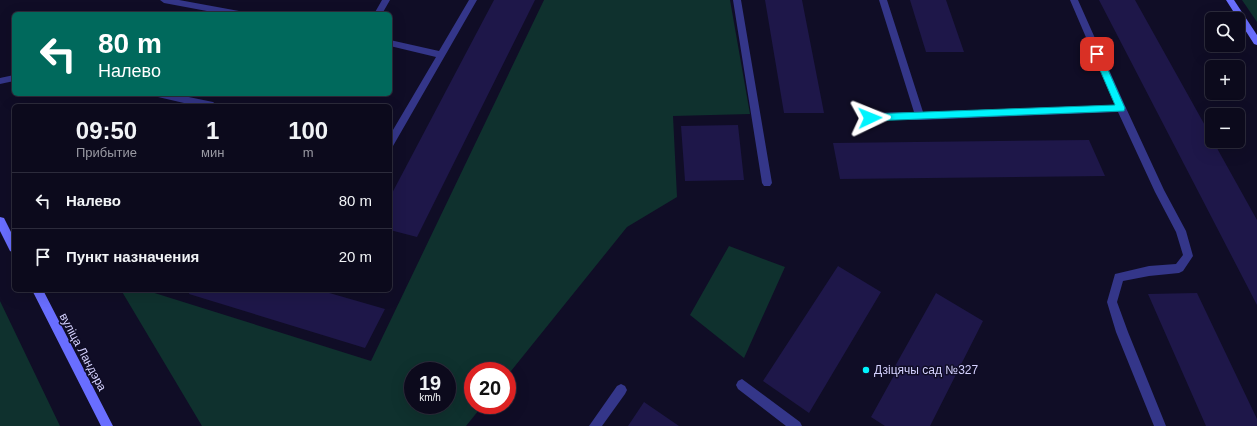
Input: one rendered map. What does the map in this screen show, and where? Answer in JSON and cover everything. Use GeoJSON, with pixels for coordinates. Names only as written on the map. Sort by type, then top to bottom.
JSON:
{"type":"FeatureCollection","features":[{"type":"Feature","properties":{"kind":"street"},"geometry":{"type":"LineString","coordinates":[[1230,0],[1257,42]]}},
{"type":"Feature","properties":{"kind":"street"},"geometry":{"type":"LineString","coordinates":[[0,222],[12,244]]}},
{"type":"Feature","properties":{"kind":"street","name":"вуліца Ландэра"},"geometry":{"type":"LineString","coordinates":[[38,292],[107,426]]}},
{"type":"Feature","properties":{"kind":"lane"},"geometry":{"type":"LineString","coordinates":[[164,0],[229,12]]}},
{"type":"Feature","properties":{"kind":"lane"},"geometry":{"type":"LineString","coordinates":[[379,12],[386,0]]}},
{"type":"Feature","properties":{"kind":"lane"},"geometry":{"type":"LineString","coordinates":[[392,140],[473,0]]}},
{"type":"Feature","properties":{"kind":"lane"},"geometry":{"type":"LineString","coordinates":[[737,0],[767,183]]}},
{"type":"Feature","properties":{"kind":"lane"},"geometry":{"type":"LineString","coordinates":[[883,0],[920,116]]}},
{"type":"Feature","properties":{"kind":"lane"},"geometry":{"type":"LineString","coordinates":[[1074,0],[1121,108],[1181,231],[1188,256],[1179,268],[1149,271],[1119,277],[1112,302],[1122,332],[1160,426]]}},
{"type":"Feature","properties":{"kind":"lane"},"geometry":{"type":"LineString","coordinates":[[392,43],[442,55]]}},
{"type":"Feature","properties":{"kind":"lane"},"geometry":{"type":"LineString","coordinates":[[0,81],[12,78]]}},
{"type":"Feature","properties":{"kind":"lane"},"geometry":{"type":"LineString","coordinates":[[167,96],[204,104]]}},
{"type":"Feature","properties":{"kind":"lane"},"geometry":{"type":"LineString","coordinates":[[870,118],[1121,108]]}},
{"type":"Feature","properties":{"kind":"lane"},"geometry":{"type":"LineString","coordinates":[[742,384],[796,426]]}},
{"type":"Feature","properties":{"kind":"lane"},"geometry":{"type":"LineString","coordinates":[[595,426],[621,390]]}},
{"type":"Feature","properties":{"kind":"green space"},"geometry":{"type":"Polygon","coordinates":[[[544,0],[730,0],[750,114],[673,116],[677,197],[627,227],[516,365],[516,362],[464,362],[464,414],[476,414],[466,426],[202,426],[122,292],[151,292],[371,361],[544,0]]]}},
{"type":"Feature","properties":{"kind":"green space"},"geometry":{"type":"Polygon","coordinates":[[[1242,0],[1257,0],[1257,22],[1242,0]]]}},
{"type":"Feature","properties":{"kind":"green space"},"geometry":{"type":"Polygon","coordinates":[[[729,246],[785,267],[744,358],[690,315],[729,246]]]}},
{"type":"Feature","properties":{"kind":"green space"},"geometry":{"type":"Polygon","coordinates":[[[0,301],[60,426],[0,426],[0,301]]]}},
{"type":"Feature","properties":{"kind":"building"},"geometry":{"type":"Polygon","coordinates":[[[494,0],[535,0],[417,237],[392,231],[392,193],[494,0]]]}},
{"type":"Feature","properties":{"kind":"building"},"geometry":{"type":"Polygon","coordinates":[[[765,0],[802,0],[824,113],[784,113],[765,0]]]}},
{"type":"Feature","properties":{"kind":"building"},"geometry":{"type":"Polygon","coordinates":[[[910,0],[946,0],[964,52],[926,52],[910,0]]]}},
{"type":"Feature","properties":{"kind":"building"},"geometry":{"type":"Polygon","coordinates":[[[1099,0],[1135,0],[1205,125],[1205,148],[1217,148],[1257,220],[1257,305],[1099,0]]]}},
{"type":"Feature","properties":{"kind":"building"},"geometry":{"type":"Polygon","coordinates":[[[738,125],[744,180],[685,181],[681,126],[738,125]]]}},
{"type":"Feature","properties":{"kind":"building"},"geometry":{"type":"Polygon","coordinates":[[[1089,140],[1105,176],[840,179],[833,143],[1089,140]]]}},
{"type":"Feature","properties":{"kind":"building"},"geometry":{"type":"Polygon","coordinates":[[[838,266],[881,292],[809,413],[763,381],[838,266]]]}},
{"type":"Feature","properties":{"kind":"building"},"geometry":{"type":"Polygon","coordinates":[[[190,292],[326,292],[385,309],[365,348],[189,294],[190,292]]]}},
{"type":"Feature","properties":{"kind":"building"},"geometry":{"type":"Polygon","coordinates":[[[936,293],[983,321],[930,426],[885,426],[871,417],[897,370],[894,368],[936,293]]]}},
{"type":"Feature","properties":{"kind":"building"},"geometry":{"type":"Polygon","coordinates":[[[1197,293],[1257,419],[1257,426],[1206,426],[1148,294],[1197,293]]]}},
{"type":"Feature","properties":{"kind":"building"},"geometry":{"type":"Polygon","coordinates":[[[644,402],[679,426],[628,426],[644,402]]]}},
{"type":"Feature","properties":{"kind":"place","name":"Дзіцячы сад №327"},"geometry":{"type":"Point","coordinates":[866,370]}},
{"type":"Feature","properties":{"kind":"route"},"geometry":{"type":"LineString","coordinates":[[870,118],[1121,108],[1097,54]]}}]}
